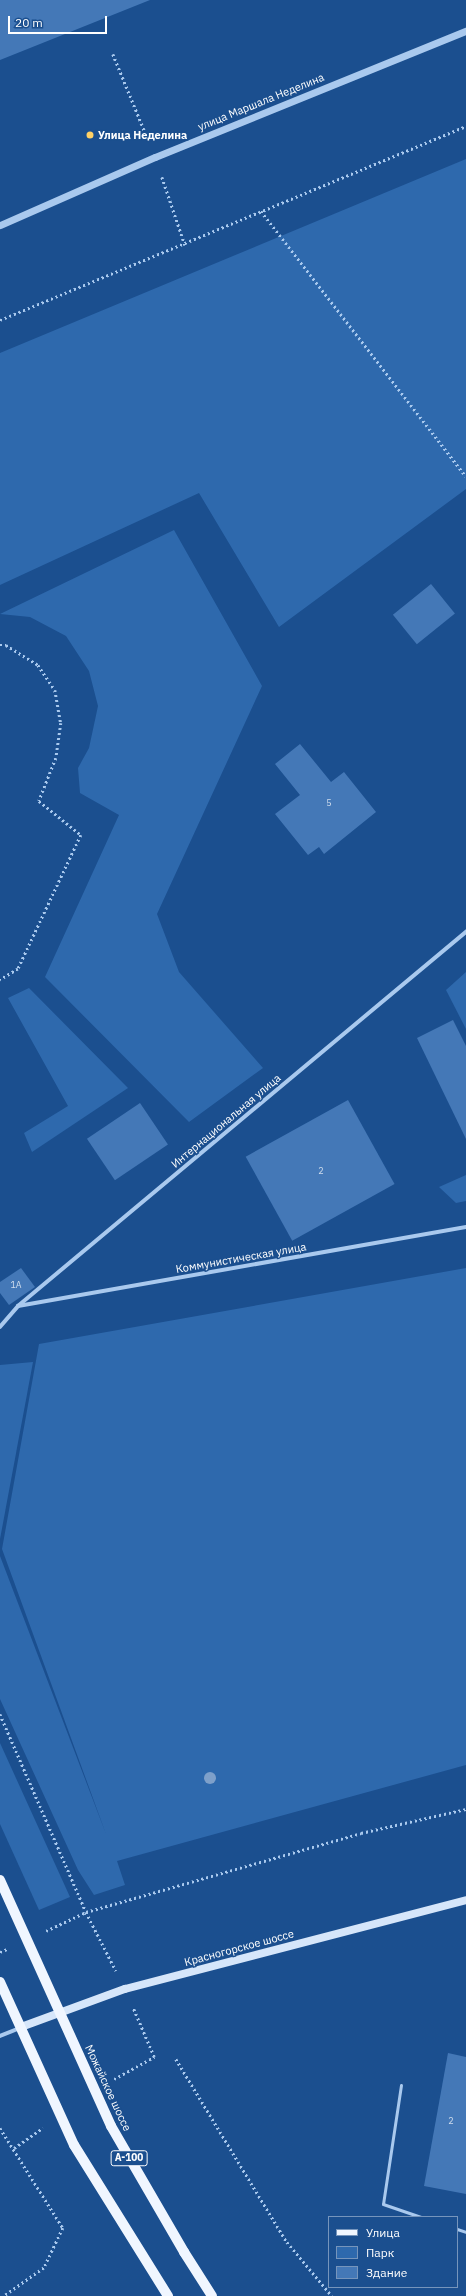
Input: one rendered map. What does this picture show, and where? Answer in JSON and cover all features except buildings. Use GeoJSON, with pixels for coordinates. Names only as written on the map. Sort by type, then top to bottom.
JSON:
{"type":"FeatureCollection","features":[{"type":"Feature","properties":{"kind":"main road","name":"Можайское шоссе"},"geometry":{"type":"LineString","coordinates":[[0,1880],[111,2126],[184,2252],[212,2296]]}},
{"type":"Feature","properties":{"kind":"main road","name":"Красногорское шоссе"},"geometry":{"type":"LineString","coordinates":[[21,2028],[126,1989],[466,1900]]}},
{"type":"Feature","properties":{"kind":"main road"},"geometry":{"type":"LineString","coordinates":[[0,1982],[74,2146],[168,2296]]}},
{"type":"Feature","properties":{"kind":"street","name":"улица Маршала Неделина"},"geometry":{"type":"LineString","coordinates":[[0,225],[155,157],[466,31]]}},
{"type":"Feature","properties":{"kind":"street","name":"Интернациональная улица"},"geometry":{"type":"LineString","coordinates":[[0,1327],[18,1306],[466,932]]}},
{"type":"Feature","properties":{"kind":"street","name":"Коммунистическая улица"},"geometry":{"type":"LineString","coordinates":[[18,1306],[466,1228]]}},
{"type":"Feature","properties":{"kind":"street"},"geometry":{"type":"LineString","coordinates":[[0,2036],[21,2028]]}},
{"type":"Feature","properties":{"kind":"lane"},"geometry":{"type":"LineString","coordinates":[[401,2085],[383,2204],[418,2216]]}},
{"type":"Feature","properties":{"kind":"path"},"geometry":{"type":"LineString","coordinates":[[0,320],[466,126]]}},
{"type":"Feature","properties":{"kind":"path"},"geometry":{"type":"LineString","coordinates":[[261,211],[466,476]]}},
{"type":"Feature","properties":{"kind":"path"},"geometry":{"type":"LineString","coordinates":[[0,645],[6,645],[38,665],[55,690],[61,723],[56,758],[39,801],[81,835],[18,969],[0,980]]}},
{"type":"Feature","properties":{"kind":"path"},"geometry":{"type":"LineString","coordinates":[[0,1714],[86,1912],[361,1833],[466,1809]]}},
{"type":"Feature","properties":{"kind":"path"},"geometry":{"type":"LineString","coordinates":[[124,2072],[154,2057]]}},
{"type":"Feature","properties":{"kind":"path"},"geometry":{"type":"LineString","coordinates":[[176,2059],[287,2242],[332,2296]]}},
{"type":"Feature","properties":{"kind":"path"},"geometry":{"type":"LineString","coordinates":[[14,2148],[44,2127]]}},
{"type":"Feature","properties":{"kind":"path"},"geometry":{"type":"LineString","coordinates":[[0,2128],[63,2228],[44,2268],[4,2296]]}},
{"type":"Feature","properties":{"kind":"green space"},"geometry":{"type":"Polygon","coordinates":[[[466,159],[466,489],[279,627],[199,493],[0,585],[0,353],[466,159]]]}},
{"type":"Feature","properties":{"kind":"green space"},"geometry":{"type":"Polygon","coordinates":[[[174,530],[262,686],[157,914],[179,972],[263,1068],[189,1122],[45,977],[119,815],[80,793],[78,768],[89,748],[98,706],[89,671],[66,636],[30,617],[0,614],[174,530]]]}},
{"type":"Feature","properties":{"kind":"green space"},"geometry":{"type":"Polygon","coordinates":[[[466,972],[466,1029],[446,990],[466,972]]]}},
{"type":"Feature","properties":{"kind":"green space"},"geometry":{"type":"Polygon","coordinates":[[[29,988],[128,1088],[32,1152],[24,1133],[68,1106],[8,998],[29,988]]]}},
{"type":"Feature","properties":{"kind":"green space"},"geometry":{"type":"Polygon","coordinates":[[[466,1175],[466,1201],[456,1203],[439,1187],[466,1175]]]}},
{"type":"Feature","properties":{"kind":"green space"},"geometry":{"type":"Polygon","coordinates":[[[466,1268],[466,1765],[117,1861],[125,1885],[94,1895],[78,1870],[0,1699],[0,1556],[106,1834],[2,1549],[39,1344],[466,1268]]]}},
{"type":"Feature","properties":{"kind":"green space"},"geometry":{"type":"Polygon","coordinates":[[[33,1362],[0,1539],[0,1365],[33,1362]]]}},
{"type":"Feature","properties":{"kind":"green space"},"geometry":{"type":"Polygon","coordinates":[[[0,1743],[70,1897],[39,1910],[0,1824],[0,1743]]]}},
{"type":"Feature","properties":{"kind":"place","name":"Улица Неделина"},"geometry":{"type":"Point","coordinates":[90,135]}}]}
